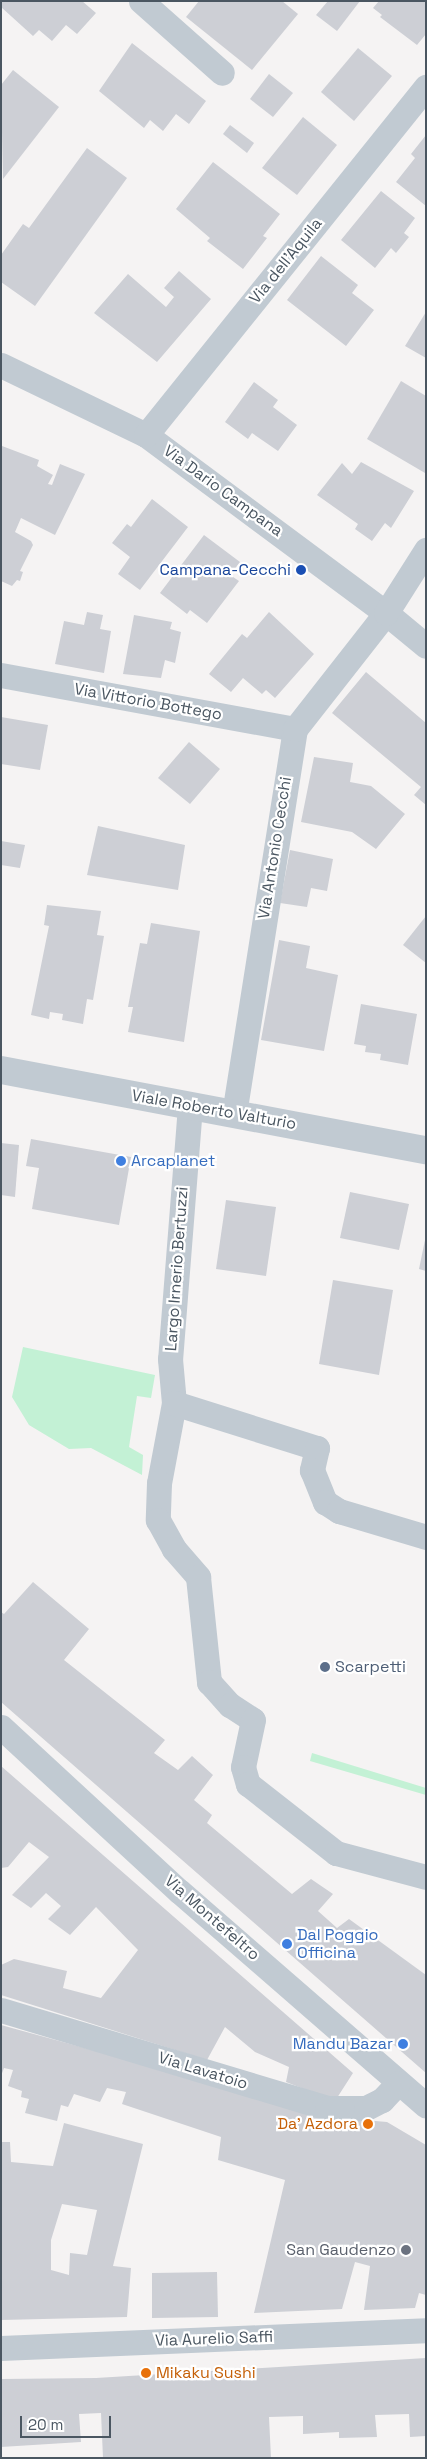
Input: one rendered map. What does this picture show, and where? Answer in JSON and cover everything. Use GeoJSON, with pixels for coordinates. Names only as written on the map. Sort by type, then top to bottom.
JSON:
{"type":"FeatureCollection","features":[{"type":"Feature","properties":{"kind":"street"},"geometry":{"type":"LineString","coordinates":[[141,1],[222,74]]}},
{"type":"Feature","properties":{"kind":"street","name":"Via dell'Aquila"},"geometry":{"type":"LineString","coordinates":[[146,435],[426,87]]}},
{"type":"Feature","properties":{"kind":"street","name":"Via Dario Campana"},"geometry":{"type":"LineString","coordinates":[[1,365],[146,435],[386,613],[426,646]]}},
{"type":"Feature","properties":{"kind":"street","name":"Via Antonio Cecchi"},"geometry":{"type":"LineString","coordinates":[[234,1114],[295,729],[386,613],[426,550]]}},
{"type":"Feature","properties":{"kind":"street","name":"Via Vittorio Bottego"},"geometry":{"type":"LineString","coordinates":[[1,675],[295,729]]}},
{"type":"Feature","properties":{"kind":"street","name":"Viale Roberto Valturio"},"geometry":{"type":"LineString","coordinates":[[1,1070],[426,1150]]}},
{"type":"Feature","properties":{"kind":"street","name":"Largo Irnerio Bertuzzi"},"geometry":{"type":"LineString","coordinates":[[190,1106],[170,1360],[174,1403],[160,1483],[158,1520],[174,1549],[198,1576],[210,1682],[230,1705],[253,1720],[243,1767],[248,1784],[336,1853],[426,1877]]}},
{"type":"Feature","properties":{"kind":"street"},"geometry":{"type":"LineString","coordinates":[[174,1403],[317,1448],[312,1470],[325,1502],[338,1510],[426,1537]]}},
{"type":"Feature","properties":{"kind":"street","name":"Via Montefeltro"},"geometry":{"type":"LineString","coordinates":[[1,1727],[180,1890],[426,2106]]}},
{"type":"Feature","properties":{"kind":"street","name":"Via Lavatoio"},"geometry":{"type":"LineString","coordinates":[[1,2010],[327,2108],[366,2108],[382,2100],[398,2083]]}},
{"type":"Feature","properties":{"kind":"street","name":"Via Aurelio Saffi"},"geometry":{"type":"LineString","coordinates":[[1,2348],[426,2330]]}},
{"type":"Feature","properties":{"kind":"green space"},"geometry":{"type":"Polygon","coordinates":[[[23,1347],[155,1375],[151,1398],[137,1396],[129,1447],[143,1455],[142,1475],[91,1448],[69,1449],[29,1425],[12,1397],[23,1347]]]}},
{"type":"Feature","properties":{"kind":"green space"},"geometry":{"type":"Polygon","coordinates":[[[312,1753],[426,1788],[426,1795],[310,1761],[312,1753]]]}},
{"type":"Feature","properties":{"kind":"building"},"geometry":{"type":"Polygon","coordinates":[[[1,1],[82,1],[96,13],[77,34],[66,25],[52,41],[39,30],[33,36],[1,7],[1,1]]]}},
{"type":"Feature","properties":{"kind":"building"},"geometry":{"type":"Polygon","coordinates":[[[199,1],[282,1],[298,14],[252,70],[186,17],[199,1]]]}},
{"type":"Feature","properties":{"kind":"building"},"geometry":{"type":"Polygon","coordinates":[[[328,1],[360,1],[337,31],[316,15],[328,1]]]}},
{"type":"Feature","properties":{"kind":"building"},"geometry":{"type":"Polygon","coordinates":[[[379,1],[426,1],[426,34],[417,45],[380,17],[382,15],[373,8],[379,1]]]}},
{"type":"Feature","properties":{"kind":"building"},"geometry":{"type":"Polygon","coordinates":[[[132,43],[206,101],[189,124],[176,114],[163,131],[150,120],[144,128],[99,91],[132,43]]]}},
{"type":"Feature","properties":{"kind":"building"},"geometry":{"type":"Polygon","coordinates":[[[358,48],[392,76],[354,121],[321,92],[358,48]]]}},
{"type":"Feature","properties":{"kind":"building"},"geometry":{"type":"Polygon","coordinates":[[[13,70],[59,107],[3,179],[1,85],[13,70]]]}},
{"type":"Feature","properties":{"kind":"building"},"geometry":{"type":"Polygon","coordinates":[[[269,74],[293,93],[273,117],[250,99],[269,74]]]}},
{"type":"Feature","properties":{"kind":"building"},"geometry":{"type":"Polygon","coordinates":[[[303,117],[337,145],[297,195],[262,168],[303,117]]]}},
{"type":"Feature","properties":{"kind":"building"},"geometry":{"type":"Polygon","coordinates":[[[230,125],[254,143],[247,153],[223,134],[230,125]]]}},
{"type":"Feature","properties":{"kind":"building"},"geometry":{"type":"Polygon","coordinates":[[[426,135],[426,206],[396,182],[415,158],[411,154],[426,135]]]}},
{"type":"Feature","properties":{"kind":"building"},"geometry":{"type":"Polygon","coordinates":[[[87,148],[127,178],[35,306],[1,282],[1,255],[23,224],[29,228],[87,148]]]}},
{"type":"Feature","properties":{"kind":"building"},"geometry":{"type":"Polygon","coordinates":[[[213,162],[280,214],[263,236],[267,238],[243,269],[207,241],[210,238],[176,209],[213,162]]]}},
{"type":"Feature","properties":{"kind":"building"},"geometry":{"type":"Polygon","coordinates":[[[381,191],[415,218],[404,233],[409,237],[396,253],[391,248],[375,268],[341,240],[381,191]]]}},
{"type":"Feature","properties":{"kind":"building"},"geometry":{"type":"Polygon","coordinates":[[[321,256],[358,285],[352,293],[374,310],[346,346],[287,300],[321,256]]]}},
{"type":"Feature","properties":{"kind":"building"},"geometry":{"type":"Polygon","coordinates":[[[179,271],[211,299],[157,362],[94,313],[128,274],[166,307],[174,297],[164,288],[179,271]]]}},
{"type":"Feature","properties":{"kind":"building"},"geometry":{"type":"Polygon","coordinates":[[[426,312],[426,358],[405,346],[426,312]]]}},
{"type":"Feature","properties":{"kind":"building"},"geometry":{"type":"Polygon","coordinates":[[[401,381],[426,396],[425,473],[367,439],[401,381]]]}},
{"type":"Feature","properties":{"kind":"building"},"geometry":{"type":"Polygon","coordinates":[[[254,382],[278,400],[273,407],[297,425],[278,451],[252,433],[248,439],[225,422],[254,382]]]}},
{"type":"Feature","properties":{"kind":"building"},"geometry":{"type":"Polygon","coordinates":[[[2,446],[39,460],[37,466],[53,475],[48,484],[52,485],[60,464],[85,474],[55,535],[21,518],[15,532],[31,541],[33,545],[20,571],[23,572],[20,581],[17,580],[12,586],[1,581],[2,446]]]}},
{"type":"Feature","properties":{"kind":"building"},"geometry":{"type":"Polygon","coordinates":[[[361,462],[414,491],[391,528],[385,523],[372,541],[355,529],[358,524],[317,495],[342,463],[352,474],[361,462]]]}},
{"type":"Feature","properties":{"kind":"building"},"geometry":{"type":"Polygon","coordinates":[[[152,499],[188,527],[140,590],[118,574],[130,557],[112,543],[127,524],[131,527],[152,499]]]}},
{"type":"Feature","properties":{"kind":"building"},"geometry":{"type":"Polygon","coordinates":[[[204,535],[240,562],[230,575],[239,581],[207,623],[190,610],[187,614],[160,593],[204,535]]]}},
{"type":"Feature","properties":{"kind":"building"},"geometry":{"type":"Polygon","coordinates":[[[87,612],[103,615],[100,629],[111,631],[104,673],[55,664],[64,621],[84,625],[87,612]]]}},
{"type":"Feature","properties":{"kind":"building"},"geometry":{"type":"Polygon","coordinates":[[[269,612],[314,654],[275,698],[266,690],[262,694],[243,678],[231,692],[209,674],[242,634],[247,638],[269,612]]]}},
{"type":"Feature","properties":{"kind":"building"},"geometry":{"type":"Polygon","coordinates":[[[134,615],[172,622],[170,629],[181,632],[175,663],[165,660],[161,678],[123,674],[134,615]]]}},
{"type":"Feature","properties":{"kind":"building"},"geometry":{"type":"Polygon","coordinates":[[[366,672],[426,723],[426,805],[414,795],[421,787],[332,713],[366,672]]]}},
{"type":"Feature","properties":{"kind":"building"},"geometry":{"type":"Polygon","coordinates":[[[1,717],[48,725],[40,770],[1,764],[1,717]]]}},
{"type":"Feature","properties":{"kind":"building"},"geometry":{"type":"Polygon","coordinates":[[[189,742],[220,769],[190,804],[158,778],[189,742]]]}},
{"type":"Feature","properties":{"kind":"building"},"geometry":{"type":"Polygon","coordinates":[[[314,757],[353,763],[350,782],[371,786],[405,814],[376,849],[352,832],[301,822],[314,757]]]}},
{"type":"Feature","properties":{"kind":"building"},"geometry":{"type":"Polygon","coordinates":[[[98,826],[185,845],[178,890],[87,875],[98,826]]]}},
{"type":"Feature","properties":{"kind":"building"},"geometry":{"type":"Polygon","coordinates":[[[1,841],[25,845],[20,868],[1,865],[1,841]]]}},
{"type":"Feature","properties":{"kind":"building"},"geometry":{"type":"Polygon","coordinates":[[[290,850],[333,859],[327,891],[311,888],[307,907],[280,903],[290,850]]]}},
{"type":"Feature","properties":{"kind":"building"},"geometry":{"type":"Polygon","coordinates":[[[47,905],[101,911],[97,935],[104,936],[93,1000],[87,999],[83,1024],[62,1020],[63,1014],[50,1012],[49,1019],[31,1015],[49,926],[44,925],[47,905]]]}},
{"type":"Feature","properties":{"kind":"building"},"geometry":{"type":"Polygon","coordinates":[[[426,916],[426,963],[403,945],[426,916]]]}},
{"type":"Feature","properties":{"kind":"building"},"geometry":{"type":"Polygon","coordinates":[[[151,923],[200,931],[184,1042],[128,1032],[133,1007],[128,1007],[140,943],[147,944],[151,923]]]}},
{"type":"Feature","properties":{"kind":"building"},"geometry":{"type":"Polygon","coordinates":[[[279,940],[310,946],[306,968],[338,975],[324,1051],[261,1040],[279,940]]]}},
{"type":"Feature","properties":{"kind":"building"},"geometry":{"type":"Polygon","coordinates":[[[361,1004],[417,1014],[408,1065],[380,1060],[381,1054],[365,1052],[366,1046],[354,1044],[361,1004]]]}},
{"type":"Feature","properties":{"kind":"building"},"geometry":{"type":"Polygon","coordinates":[[[31,1139],[131,1157],[119,1225],[32,1209],[39,1168],[26,1166],[31,1139]]]}},
{"type":"Feature","properties":{"kind":"building"},"geometry":{"type":"Polygon","coordinates":[[[1,1143],[19,1145],[15,1197],[1,1195],[1,1143]]]}},
{"type":"Feature","properties":{"kind":"building"},"geometry":{"type":"Polygon","coordinates":[[[350,1192],[409,1204],[399,1250],[340,1238],[350,1192]]]}},
{"type":"Feature","properties":{"kind":"building"},"geometry":{"type":"Polygon","coordinates":[[[226,1200],[276,1207],[266,1276],[216,1269],[226,1200]]]}},
{"type":"Feature","properties":{"kind":"building"},"geometry":{"type":"Polygon","coordinates":[[[426,1240],[426,1271],[419,1269],[426,1240]]]}},
{"type":"Feature","properties":{"kind":"building"},"geometry":{"type":"Polygon","coordinates":[[[333,1280],[393,1290],[379,1375],[319,1364],[333,1280]]]}},
{"type":"Feature","properties":{"kind":"building"},"geometry":{"type":"Polygon","coordinates":[[[33,1582],[89,1629],[64,1660],[165,1740],[154,1753],[178,1770],[192,1756],[213,1775],[194,1800],[212,1815],[207,1823],[292,1894],[311,1879],[333,1894],[318,1911],[337,1928],[349,1919],[426,1975],[426,2073],[1,1702],[1,1612],[4,1614],[33,1582]]]}},
{"type":"Feature","properties":{"kind":"building"},"geometry":{"type":"Polygon","coordinates":[[[1,1766],[353,2073],[335,2101],[286,2082],[289,2067],[255,2052],[225,2027],[207,2060],[1,1995],[1,1965],[14,1959],[67,1971],[63,1988],[101,1998],[138,1950],[96,1907],[70,1935],[48,1919],[61,1906],[46,1893],[31,1908],[12,1895],[49,1857],[29,1842],[8,1867],[1,1868],[1,1766]]]}},
{"type":"Feature","properties":{"kind":"building"},"geometry":{"type":"Polygon","coordinates":[[[1,2025],[341,2118],[387,2122],[426,2145],[426,2295],[419,2293],[415,2308],[364,2310],[370,2266],[355,2262],[342,2309],[254,2313],[285,2180],[218,2160],[221,2137],[122,2104],[126,2092],[107,2088],[100,2102],[74,2094],[68,2107],[61,2105],[57,2121],[25,2113],[29,2099],[21,2097],[22,2091],[8,2086],[13,2070],[4,2068],[1,2076],[1,2025]]]}},
{"type":"Feature","properties":{"kind":"building"},"geometry":{"type":"Polygon","coordinates":[[[64,2123],[143,2144],[113,2266],[131,2268],[127,2317],[1,2320],[1,2142],[10,2142],[11,2162],[53,2166],[64,2123]],[[62,2204],[51,2240],[51,2270],[69,2275],[70,2253],[87,2255],[97,2210],[62,2204]]]}},
{"type":"Feature","properties":{"kind":"building"},"geometry":{"type":"Polygon","coordinates":[[[217,2272],[218,2317],[152,2318],[152,2273],[217,2272]]]}},
{"type":"Feature","properties":{"kind":"building"},"geometry":{"type":"Polygon","coordinates":[[[426,2358],[426,2436],[410,2437],[409,2414],[375,2415],[377,2437],[339,2438],[339,2432],[303,2434],[303,2416],[269,2417],[271,2458],[103,2458],[101,2413],[79,2414],[81,2442],[1,2447],[1,2379],[96,2378],[426,2358]]]}},
{"type":"Feature","properties":{"kind":"place","name":"Campana-Cecchi"},"geometry":{"type":"Point","coordinates":[301,570]}},
{"type":"Feature","properties":{"kind":"place","name":"Arcaplanet"},"geometry":{"type":"Point","coordinates":[121,1161]}},
{"type":"Feature","properties":{"kind":"place","name":"Scarpetti"},"geometry":{"type":"Point","coordinates":[325,1667]}},
{"type":"Feature","properties":{"kind":"place","name":"Dal Poggio Officina"},"geometry":{"type":"Point","coordinates":[287,1944]}},
{"type":"Feature","properties":{"kind":"place","name":"Mandu Bazar"},"geometry":{"type":"Point","coordinates":[403,2044]}},
{"type":"Feature","properties":{"kind":"place","name":"Da' Azdora"},"geometry":{"type":"Point","coordinates":[368,2124]}},
{"type":"Feature","properties":{"kind":"place","name":"San Gaudenzo"},"geometry":{"type":"Point","coordinates":[406,2250]}},
{"type":"Feature","properties":{"kind":"place","name":"Mikaku Sushi"},"geometry":{"type":"Point","coordinates":[146,2373]}}]}
